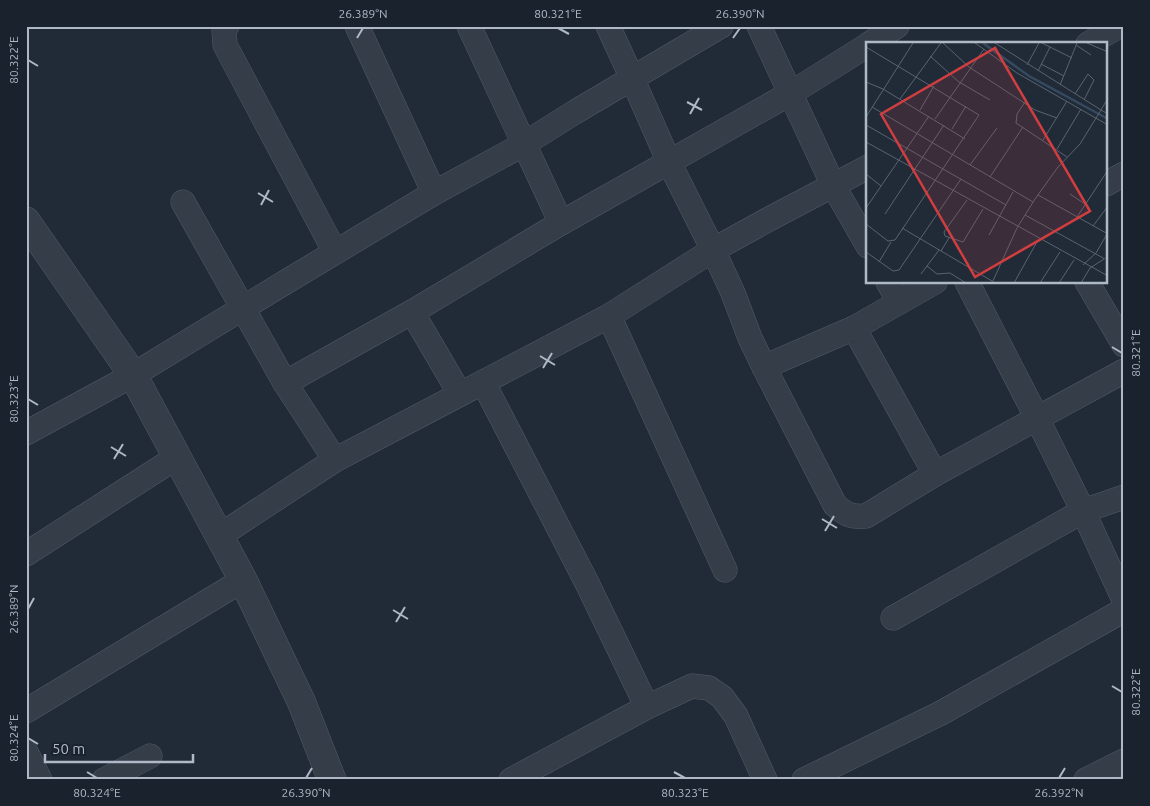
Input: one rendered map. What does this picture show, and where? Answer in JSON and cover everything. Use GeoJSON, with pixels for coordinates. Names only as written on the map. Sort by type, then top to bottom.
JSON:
{"type":"FeatureCollection","features":[{"type":"Feature","properties":{"kind":"street"},"geometry":{"type":"LineString","coordinates":[[227,26],[224,30],[225,45],[335,252]]}},
{"type":"Feature","properties":{"kind":"street"},"geometry":{"type":"LineString","coordinates":[[357,26],[434,193]]}},
{"type":"Feature","properties":{"kind":"street"},"geometry":{"type":"LineString","coordinates":[[469,26],[560,224]]}},
{"type":"Feature","properties":{"kind":"street"},"geometry":{"type":"LineString","coordinates":[[608,26],[669,162],[733,293],[764,368],[836,505],[845,514],[855,517],[866,516],[935,474],[1124,371]]}},
{"type":"Feature","properties":{"kind":"street"},"geometry":{"type":"LineString","coordinates":[[26,433],[133,375],[434,193],[524,144],[574,112],[721,26]]}},
{"type":"Feature","properties":{"kind":"street"},"geometry":{"type":"LineString","coordinates":[[759,26],[833,185],[866,243]]}},
{"type":"Feature","properties":{"kind":"street"},"geometry":{"type":"LineString","coordinates":[[1091,42],[1119,26]]}},
{"type":"Feature","properties":{"kind":"street"},"geometry":{"type":"LineString","coordinates":[[872,42],[893,32]]}},
{"type":"Feature","properties":{"kind":"street"},"geometry":{"type":"LineString","coordinates":[[285,384],[412,312],[560,224],[791,93],[866,45]]}},
{"type":"Feature","properties":{"kind":"street"},"geometry":{"type":"LineString","coordinates":[[219,536],[335,460],[609,316],[713,250],[866,168]]}},
{"type":"Feature","properties":{"kind":"street"},"geometry":{"type":"LineString","coordinates":[[1108,183],[1124,174]]}},
{"type":"Feature","properties":{"kind":"street"},"geometry":{"type":"LineString","coordinates":[[183,202],[285,384],[335,460]]}},
{"type":"Feature","properties":{"kind":"street"},"geometry":{"type":"LineString","coordinates":[[26,221],[133,375],[243,580],[301,701],[332,780]]}},
{"type":"Feature","properties":{"kind":"street"},"geometry":{"type":"LineString","coordinates":[[764,368],[854,328],[894,292],[928,284]]}},
{"type":"Feature","properties":{"kind":"street"},"geometry":{"type":"LineString","coordinates":[[967,284],[1037,418],[1124,600]]}},
{"type":"Feature","properties":{"kind":"street"},"geometry":{"type":"LineString","coordinates":[[1088,284],[1124,345]]}},
{"type":"Feature","properties":{"kind":"street"},"geometry":{"type":"LineString","coordinates":[[412,312],[460,394]]}},
{"type":"Feature","properties":{"kind":"street"},"geometry":{"type":"LineString","coordinates":[[609,316],[725,570]]}},
{"type":"Feature","properties":{"kind":"street"},"geometry":{"type":"LineString","coordinates":[[854,328],[935,474]]}},
{"type":"Feature","properties":{"kind":"street"},"geometry":{"type":"LineString","coordinates":[[483,382],[587,583],[648,707]]}},
{"type":"Feature","properties":{"kind":"street"},"geometry":{"type":"LineString","coordinates":[[26,554],[177,456]]}},
{"type":"Feature","properties":{"kind":"street"},"geometry":{"type":"LineString","coordinates":[[893,618],[1083,511],[1124,498]]}},
{"type":"Feature","properties":{"kind":"street"},"geometry":{"type":"LineString","coordinates":[[26,711],[243,580]]}},
{"type":"Feature","properties":{"kind":"street"},"geometry":{"type":"LineString","coordinates":[[804,780],[941,713],[1124,610]]}},
{"type":"Feature","properties":{"kind":"street"},"geometry":{"type":"LineString","coordinates":[[514,779],[648,707],[692,686],[709,688],[722,697],[736,716],[765,780]]}},
{"type":"Feature","properties":{"kind":"street"},"geometry":{"type":"LineString","coordinates":[[26,752],[40,780]]}},
{"type":"Feature","properties":{"kind":"street"},"geometry":{"type":"LineString","coordinates":[[104,780],[150,756]]}},
{"type":"Feature","properties":{"kind":"street"},"geometry":{"type":"LineString","coordinates":[[1086,780],[1124,761]]}}]}
